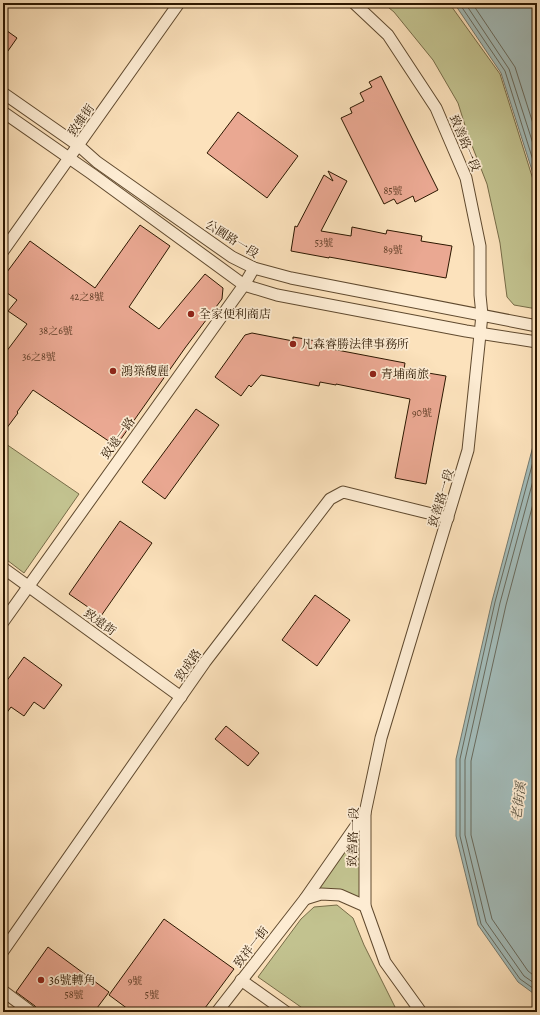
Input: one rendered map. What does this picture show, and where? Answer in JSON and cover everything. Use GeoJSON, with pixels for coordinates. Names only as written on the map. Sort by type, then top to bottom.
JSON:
{"type":"FeatureCollection","features":[{"type":"Feature","properties":{"kind":"street","name":"致維街"},"geometry":{"type":"LineString","coordinates":[[3,251],[79,146],[179,3]]}},
{"type":"Feature","properties":{"kind":"street","name":"致善路一段"},"geometry":{"type":"LineString","coordinates":[[354,3],[388,35],[436,108],[466,178],[480,246],[480,295],[482,315],[468,450],[381,738],[365,813],[365,906],[385,962],[421,1012]]}},
{"type":"Feature","properties":{"kind":"street","name":"公園路一段"},"geometry":{"type":"LineString","coordinates":[[3,93],[79,146],[97,162],[232,257],[254,268],[291,278],[537,326]]}},
{"type":"Feature","properties":{"kind":"street"},"geometry":{"type":"LineString","coordinates":[[3,112],[69,158],[244,286],[277,295],[480,333],[507,336],[537,342]]}},
{"type":"Feature","properties":{"kind":"street","name":"致遠一路"},"geometry":{"type":"LineString","coordinates":[[3,622],[244,286],[254,268]]}},
{"type":"Feature","properties":{"kind":"street","name":"致成路"},"geometry":{"type":"LineString","coordinates":[[3,951],[205,662],[330,499],[343,492],[448,518]]}},
{"type":"Feature","properties":{"kind":"street","name":"致遠街"},"geometry":{"type":"LineString","coordinates":[[3,568],[181,697]]}},
{"type":"Feature","properties":{"kind":"street","name":"致祥一街"},"geometry":{"type":"LineString","coordinates":[[217,1012],[305,899],[365,813]]}},
{"type":"Feature","properties":{"kind":"street"},"geometry":{"type":"LineString","coordinates":[[305,899],[321,894],[340,895],[365,906]]}},
{"type":"Feature","properties":{"kind":"street"},"geometry":{"type":"LineString","coordinates":[[241,980],[286,1012]]}},
{"type":"Feature","properties":{"kind":"street"},"geometry":{"type":"LineString","coordinates":[[3,991],[31,1012]]}},
{"type":"Feature","properties":{"kind":"green space"},"geometry":{"type":"Polygon","coordinates":[[[383,3],[449,3],[500,74],[536,189],[537,309],[514,305],[507,297],[500,243],[487,184],[469,138],[458,103],[433,60],[394,12],[383,3]]]}},
{"type":"Feature","properties":{"kind":"green space"},"geometry":{"type":"Polygon","coordinates":[[[3,442],[79,494],[24,573],[3,557],[3,442]]]}},
{"type":"Feature","properties":{"kind":"green space"},"geometry":{"type":"Polygon","coordinates":[[[365,813],[365,906],[340,895],[305,899],[365,813]]]}},
{"type":"Feature","properties":{"kind":"green space"},"geometry":{"type":"Polygon","coordinates":[[[337,905],[353,918],[364,945],[396,1009],[399,1012],[308,1012],[258,977],[301,919],[314,907],[337,905]]]}},
{"type":"Feature","properties":{"kind":"water"},"geometry":{"type":"Polygon","coordinates":[[[454,3],[537,3],[537,186],[501,73],[454,3]]]}},
{"type":"Feature","properties":{"kind":"water","name":"老街溪"},"geometry":{"type":"Polygon","coordinates":[[[537,431],[537,996],[518,982],[478,925],[456,836],[456,759],[492,601],[537,431]]]}},
{"type":"Feature","properties":{"kind":"building"},"geometry":{"type":"Polygon","coordinates":[[[3,28],[17,38],[3,58],[3,28]]]}},
{"type":"Feature","properties":{"kind":"building"},"geometry":{"type":"Polygon","coordinates":[[[381,76],[438,190],[415,202],[413,196],[397,204],[394,199],[384,204],[341,118],[352,113],[350,108],[364,101],[360,93],[372,87],[369,82],[381,76]]]}},
{"type":"Feature","properties":{"kind":"building"},"geometry":{"type":"Polygon","coordinates":[[[238,112],[298,156],[267,198],[207,153],[238,112]]]}},
{"type":"Feature","properties":{"kind":"building"},"geometry":{"type":"Polygon","coordinates":[[[328,171],[347,181],[321,231],[351,236],[352,227],[386,234],[387,230],[422,236],[421,241],[452,246],[446,278],[291,251],[295,226],[297,227],[324,175],[333,181],[328,171]]]}},
{"type":"Feature","properties":{"kind":"building"},"geometry":{"type":"Polygon","coordinates":[[[140,225],[170,246],[129,307],[159,329],[205,274],[223,288],[222,299],[185,348],[116,446],[33,390],[3,433],[3,356],[27,324],[8,311],[17,300],[3,290],[3,269],[7,272],[30,241],[95,288],[140,225]]]}},
{"type":"Feature","properties":{"kind":"building"},"geometry":{"type":"Polygon","coordinates":[[[252,333],[293,341],[293,337],[317,341],[316,346],[405,363],[404,369],[446,376],[426,484],[395,478],[410,399],[336,384],[320,382],[319,386],[261,375],[251,387],[249,385],[241,396],[215,377],[245,335],[252,333]]]}},
{"type":"Feature","properties":{"kind":"building"},"geometry":{"type":"Polygon","coordinates":[[[196,409],[219,425],[165,499],[142,482],[196,409]]]}},
{"type":"Feature","properties":{"kind":"building"},"geometry":{"type":"Polygon","coordinates":[[[120,521],[152,543],[101,616],[69,594],[120,521]]]}},
{"type":"Feature","properties":{"kind":"building"},"geometry":{"type":"Polygon","coordinates":[[[315,595],[350,620],[317,666],[282,640],[315,595]]]}},
{"type":"Feature","properties":{"kind":"building"},"geometry":{"type":"Polygon","coordinates":[[[24,657],[62,685],[44,709],[34,702],[24,716],[11,707],[3,718],[3,686],[24,657]]]}},
{"type":"Feature","properties":{"kind":"building"},"geometry":{"type":"Polygon","coordinates":[[[226,726],[259,753],[248,766],[215,739],[226,726]]]}},
{"type":"Feature","properties":{"kind":"building"},"geometry":{"type":"Polygon","coordinates":[[[164,919],[234,969],[202,1012],[132,1012],[109,995],[164,919]]]}},
{"type":"Feature","properties":{"kind":"building"},"geometry":{"type":"Polygon","coordinates":[[[48,947],[109,992],[94,1012],[39,1012],[35,1006],[16,992],[48,947]]]}},
{"type":"Feature","properties":{"kind":"place","name":"全家便利商店"},"geometry":{"type":"Point","coordinates":[191,314]}},
{"type":"Feature","properties":{"kind":"place","name":"凡森睿勝法律事務所"},"geometry":{"type":"Point","coordinates":[293,344]}},
{"type":"Feature","properties":{"kind":"place","name":"鴻築馥麗"},"geometry":{"type":"Point","coordinates":[113,371]}},
{"type":"Feature","properties":{"kind":"place","name":"青埔商旅"},"geometry":{"type":"Point","coordinates":[373,374]}},
{"type":"Feature","properties":{"kind":"place","name":"36號轉角"},"geometry":{"type":"Point","coordinates":[41,980]}}]}
